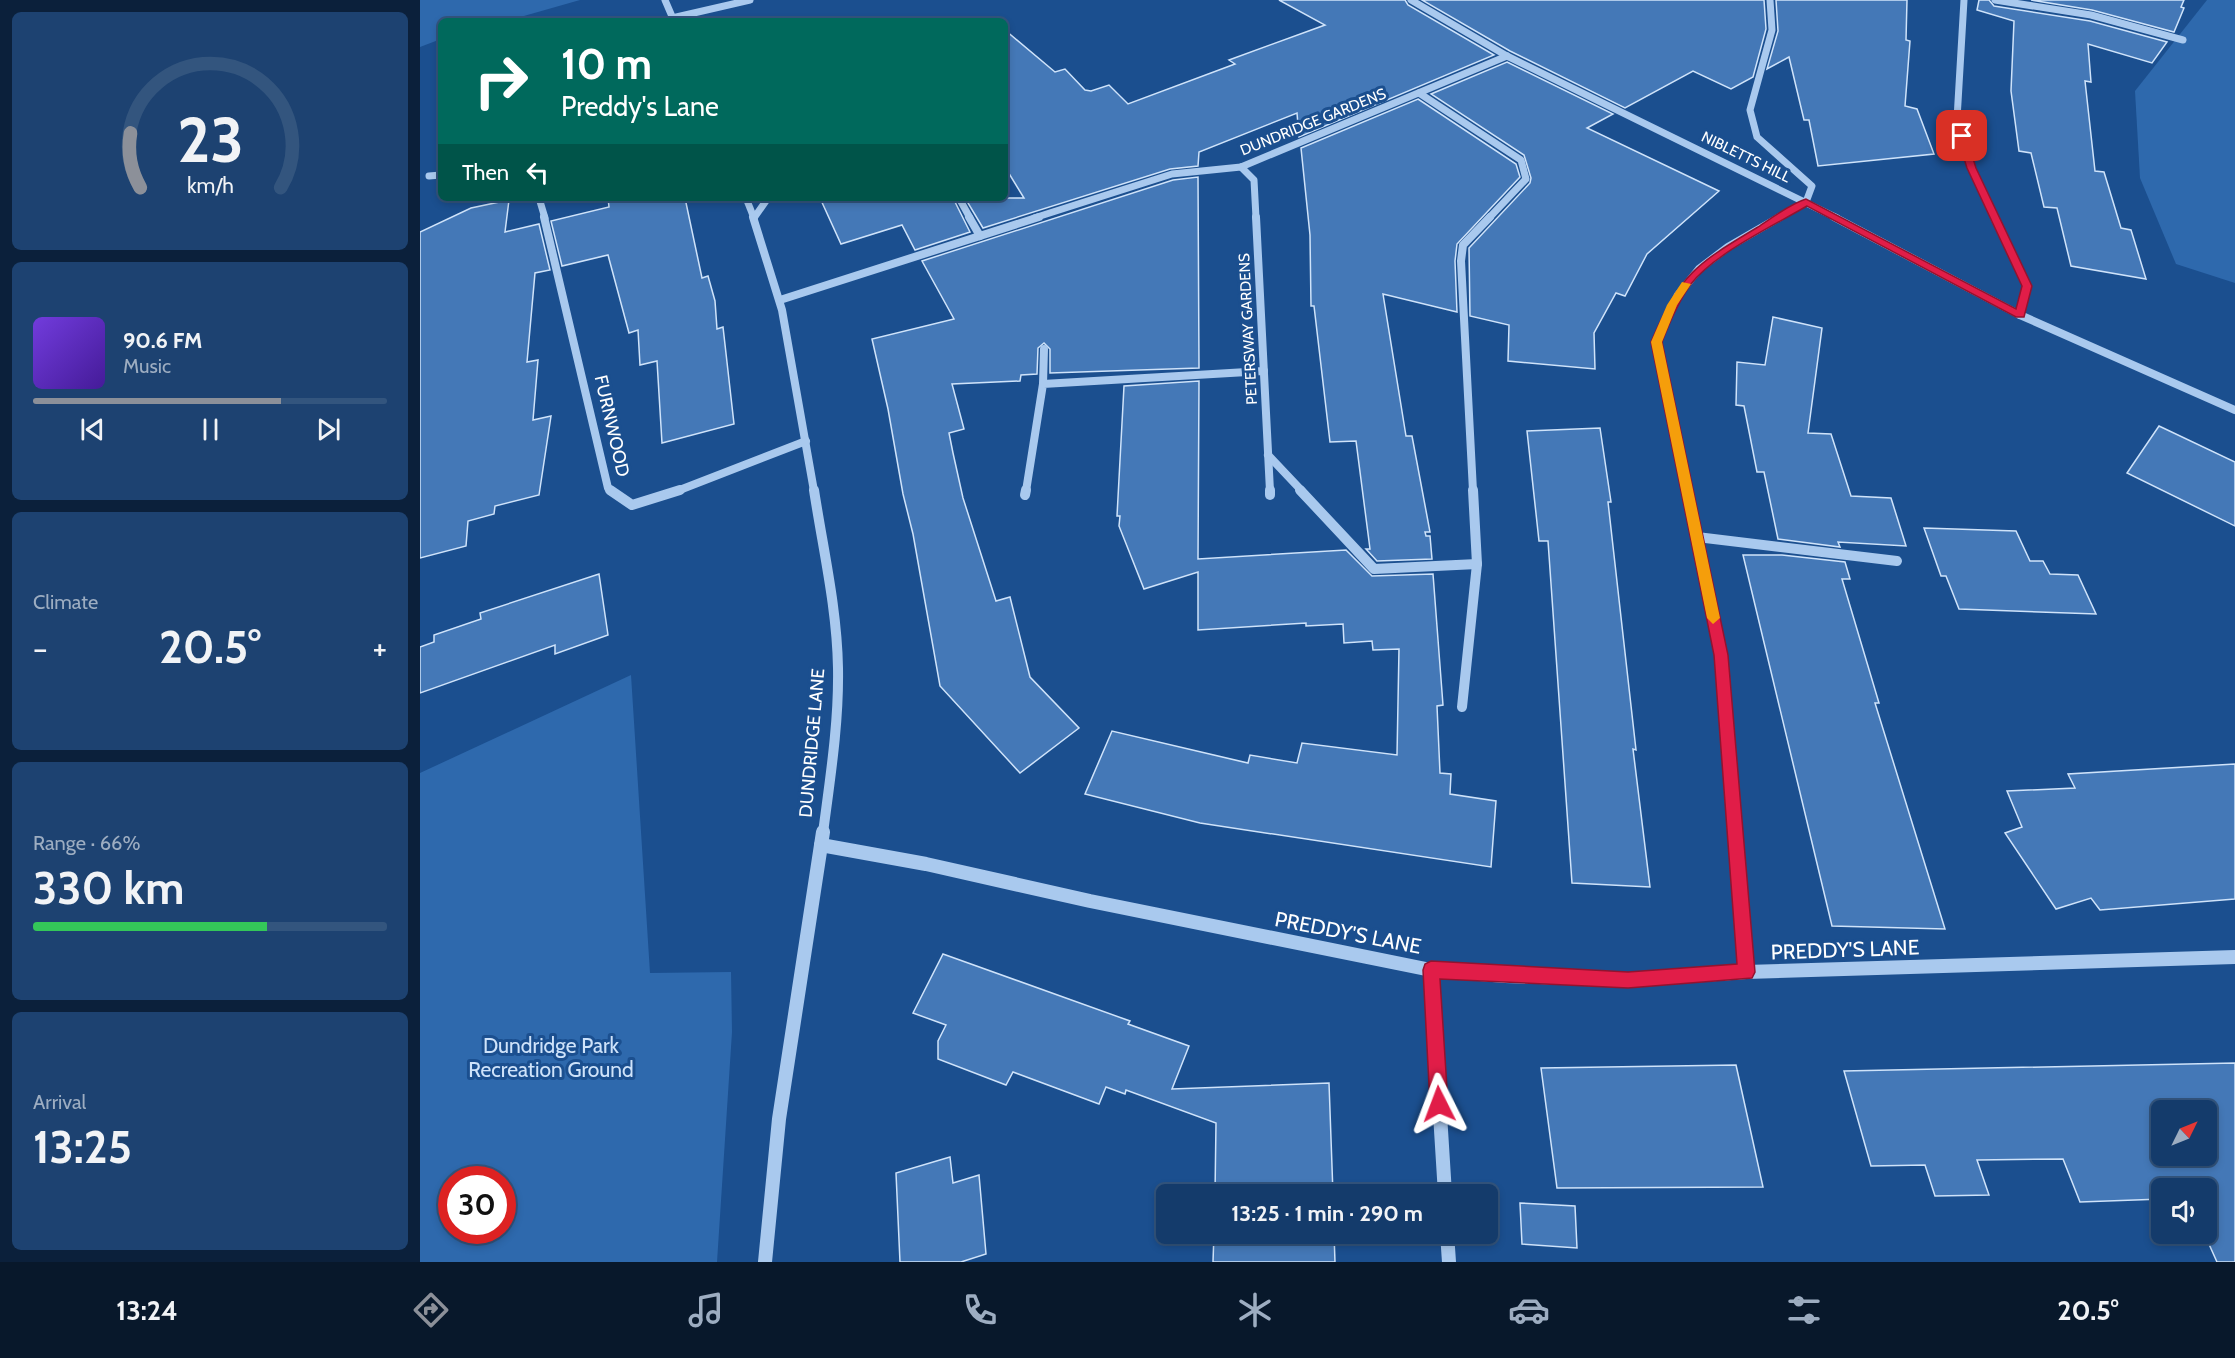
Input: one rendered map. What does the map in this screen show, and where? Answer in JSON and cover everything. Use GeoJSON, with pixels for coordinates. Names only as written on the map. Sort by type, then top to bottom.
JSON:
{"type":"FeatureCollection","features":[{"type":"Feature","properties":{"kind":"street"},"geometry":{"type":"LineString","coordinates":[[665,0],[672,18]]}},
{"type":"Feature","properties":{"kind":"street"},"geometry":{"type":"LineString","coordinates":[[681,18],[750,0]]}},
{"type":"Feature","properties":{"kind":"street","name":"NIBLETTS HILL"},"geometry":{"type":"LineString","coordinates":[[1411,0],[1507,56],[1806,202],[2020,315],[2235,410]]}},
{"type":"Feature","properties":{"kind":"street"},"geometry":{"type":"LineString","coordinates":[[1746,972],[1721,655],[1656,342],[1672,305],[1689,280],[1711,260],[1806,202],[1812,186],[1757,137],[1750,110],[1772,30],[1770,0]]}},
{"type":"Feature","properties":{"kind":"street"},"geometry":{"type":"LineString","coordinates":[[1964,0],[1957,119],[1971,168],[2027,286],[2020,315]]}},
{"type":"Feature","properties":{"kind":"street"},"geometry":{"type":"LineString","coordinates":[[1995,0],[2091,15],[2183,40]]}},
{"type":"Feature","properties":{"kind":"street","name":"DUNDRIDGE GARDENS"},"geometry":{"type":"LineString","coordinates":[[780,300],[1172,174],[1241,167],[1507,56]]}},
{"type":"Feature","properties":{"kind":"street"},"geometry":{"type":"LineString","coordinates":[[1419,93],[1521,160],[1526,179],[1463,245],[1461,261],[1477,564],[1462,707]]}},
{"type":"Feature","properties":{"kind":"street","name":"PETERSWAY GARDENS"},"geometry":{"type":"LineString","coordinates":[[1241,167],[1254,180],[1270,495]]}},
{"type":"Feature","properties":{"kind":"street"},"geometry":{"type":"LineString","coordinates":[[429,176],[438,175]]}},
{"type":"Feature","properties":{"kind":"street","name":"FURNWOOD"},"geometry":{"type":"LineString","coordinates":[[540,201],[555,255],[608,488],[632,505],[669,494],[806,441]]}},
{"type":"Feature","properties":{"kind":"street","name":"DUNDRIDGE LANE"},"geometry":{"type":"LineString","coordinates":[[747,201],[780,300],[837,628],[838,691],[821,845],[768,1188],[765,1262]]}},
{"type":"Feature","properties":{"kind":"street"},"geometry":{"type":"LineString","coordinates":[[754,218],[766,201]]}},
{"type":"Feature","properties":{"kind":"street"},"geometry":{"type":"LineString","coordinates":[[961,201],[981,236]]}},
{"type":"Feature","properties":{"kind":"street"},"geometry":{"type":"LineString","coordinates":[[1024,495],[1043,384],[1044,349]]}},
{"type":"Feature","properties":{"kind":"street"},"geometry":{"type":"LineString","coordinates":[[1043,384],[1264,371]]}},
{"type":"Feature","properties":{"kind":"street"},"geometry":{"type":"LineString","coordinates":[[1268,455],[1374,569],[1477,564]]}},
{"type":"Feature","properties":{"kind":"street"},"geometry":{"type":"LineString","coordinates":[[1696,537],[1897,561]]}},
{"type":"Feature","properties":{"kind":"street","name":"PREDDY'S LANE"},"geometry":{"type":"LineString","coordinates":[[821,845],[926,864],[1090,901],[1431,970],[1505,976],[1628,980],[1746,972],[2235,957]]}},
{"type":"Feature","properties":{"kind":"street"},"geometry":{"type":"LineString","coordinates":[[1431,970],[1444,1184]]}},
{"type":"Feature","properties":{"kind":"street"},"geometry":{"type":"LineString","coordinates":[[1448,1244],[1449,1262]]}},
{"type":"Feature","properties":{"kind":"green space"},"geometry":{"type":"Polygon","coordinates":[[[420,0],[580,0],[517,18],[438,18],[438,40],[420,47],[420,0]]]}},
{"type":"Feature","properties":{"kind":"green space"},"geometry":{"type":"Polygon","coordinates":[[[2207,0],[2235,0],[2235,283],[2176,264],[2140,178],[2135,91],[2207,0]]]}},
{"type":"Feature","properties":{"kind":"green space","name":"Dundridge Park Recreation Ground"},"geometry":{"type":"Polygon","coordinates":[[[631,675],[650,973],[731,972],[732,1032],[717,1262],[420,1262],[420,773],[631,675]]]}},
{"type":"Feature","properties":{"kind":"building"},"geometry":{"type":"Polygon","coordinates":[[[1279,0],[1405,0],[1408,5],[1494,55],[1299,137],[1297,113],[1199,152],[1198,166],[1170,169],[983,228],[967,201],[1008,201],[1008,198],[1024,198],[1008,172],[1008,33],[1055,72],[1065,69],[1085,90],[1091,91],[1109,85],[1128,104],[1235,64],[1229,60],[1325,25],[1279,0]]]}},
{"type":"Feature","properties":{"kind":"building"},"geometry":{"type":"Polygon","coordinates":[[[1422,0],[1764,0],[1766,29],[1753,77],[1731,89],[1693,71],[1625,108],[1510,51],[1422,0]]]}},
{"type":"Feature","properties":{"kind":"building"},"geometry":{"type":"Polygon","coordinates":[[[1776,0],[1907,0],[1906,40],[1910,41],[1905,106],[1917,109],[1934,154],[1818,166],[1809,120],[1804,120],[1789,57],[1767,69],[1778,31],[1776,0]]]}},
{"type":"Feature","properties":{"kind":"building"},"geometry":{"type":"Polygon","coordinates":[[[1979,0],[1989,0],[1994,6],[2090,21],[2167,42],[2152,63],[2088,44],[2091,82],[2085,81],[2095,171],[2104,172],[2121,228],[2131,230],[2146,279],[2071,266],[2057,208],[2044,207],[2031,153],[2019,151],[2011,91],[2014,21],[1977,10],[1979,0]]]}},
{"type":"Feature","properties":{"kind":"building"},"geometry":{"type":"Polygon","coordinates":[[[2031,0],[2184,0],[2181,7],[2184,8],[2174,32],[2092,10],[2031,0]]]}},
{"type":"Feature","properties":{"kind":"building"},"geometry":{"type":"Polygon","coordinates":[[[1507,62],[1613,114],[1587,128],[1719,191],[1647,254],[1625,296],[1616,293],[1594,333],[1595,369],[1508,361],[1509,325],[1470,316],[1469,248],[1530,183],[1531,178],[1524,155],[1431,94],[1507,62]]]}},
{"type":"Feature","properties":{"kind":"building"},"geometry":{"type":"Polygon","coordinates":[[[1418,99],[1516,164],[1520,177],[1457,244],[1455,261],[1457,312],[1383,294],[1406,436],[1412,436],[1430,532],[1425,532],[1426,536],[1430,536],[1432,559],[1377,561],[1366,549],[1370,549],[1356,441],[1330,442],[1314,306],[1311,306],[1310,235],[1301,148],[1418,99]]]}},
{"type":"Feature","properties":{"kind":"building"},"geometry":{"type":"Polygon","coordinates":[[[1198,177],[1199,368],[1050,373],[1050,349],[1044,343],[1038,348],[1037,374],[1021,375],[1020,381],[952,384],[964,429],[949,433],[953,453],[963,498],[996,601],[1010,597],[1030,677],[1079,728],[1020,773],[940,686],[913,534],[872,339],[954,319],[922,261],[1173,180],[1198,177]]]}},
{"type":"Feature","properties":{"kind":"building"},"geometry":{"type":"Polygon","coordinates":[[[509,201],[505,232],[539,224],[550,270],[535,273],[527,362],[538,360],[533,420],[551,416],[539,495],[495,506],[494,514],[468,521],[466,546],[420,558],[420,232],[471,208],[509,201]]]}},
{"type":"Feature","properties":{"kind":"building"},"geometry":{"type":"Polygon","coordinates":[[[608,201],[686,201],[702,278],[708,276],[715,301],[717,329],[723,327],[734,424],[662,443],[657,361],[640,365],[638,330],[629,333],[608,255],[562,266],[551,221],[609,207],[608,201]]]}},
{"type":"Feature","properties":{"kind":"building"},"geometry":{"type":"Polygon","coordinates":[[[821,201],[954,201],[970,232],[915,250],[902,225],[841,244],[821,201]]]}},
{"type":"Feature","properties":{"kind":"building"},"geometry":{"type":"Polygon","coordinates":[[[1773,317],[1822,328],[1808,433],[1831,434],[1851,496],[1891,498],[1906,546],[1838,542],[1840,547],[1778,539],[1764,472],[1757,472],[1744,406],[1736,405],[1737,362],[1765,365],[1773,317]]]}},
{"type":"Feature","properties":{"kind":"building"},"geometry":{"type":"Polygon","coordinates":[[[1199,381],[1198,559],[1346,550],[1372,576],[1433,574],[1443,705],[1437,706],[1440,773],[1451,774],[1450,794],[1496,801],[1491,867],[1200,823],[1085,794],[1112,731],[1248,763],[1250,755],[1297,763],[1302,743],[1397,755],[1399,649],[1373,650],[1372,641],[1344,643],[1343,624],[1306,626],[1306,623],[1198,630],[1198,572],[1144,589],[1119,526],[1120,516],[1117,516],[1124,386],[1199,381]]]}},
{"type":"Feature","properties":{"kind":"building"},"geometry":{"type":"Polygon","coordinates":[[[2159,426],[2235,462],[2235,526],[2127,473],[2159,426]]]}},
{"type":"Feature","properties":{"kind":"building"},"geometry":{"type":"Polygon","coordinates":[[[1600,428],[1611,502],[1608,502],[1636,750],[1633,749],[1650,887],[1572,883],[1548,541],[1539,541],[1527,431],[1600,428]]]}},
{"type":"Feature","properties":{"kind":"building"},"geometry":{"type":"Polygon","coordinates":[[[1924,528],[2016,531],[2030,561],[2043,561],[2050,574],[2078,575],[2096,614],[1959,609],[1946,576],[1941,576],[1924,528]]]}},
{"type":"Feature","properties":{"kind":"building"},"geometry":{"type":"Polygon","coordinates":[[[1743,555],[1782,555],[1845,562],[1850,579],[1842,579],[1879,703],[1875,703],[1945,929],[1832,926],[1743,555]]]}},
{"type":"Feature","properties":{"kind":"building"},"geometry":{"type":"Polygon","coordinates":[[[599,574],[608,635],[555,654],[555,645],[420,693],[420,647],[434,642],[434,635],[481,619],[480,613],[599,574]]]}},
{"type":"Feature","properties":{"kind":"building"},"geometry":{"type":"Polygon","coordinates":[[[2235,764],[2235,899],[2100,910],[2091,898],[2056,909],[2005,833],[2022,827],[2007,791],[2075,788],[2068,774],[2235,764]]]}},
{"type":"Feature","properties":{"kind":"building"},"geometry":{"type":"Polygon","coordinates":[[[943,954],[1130,1021],[1128,1024],[1189,1046],[1172,1089],[1329,1083],[1333,1184],[1215,1184],[1216,1123],[1126,1090],[1125,1094],[1106,1087],[1099,1104],[1013,1072],[1006,1085],[938,1059],[938,1041],[946,1025],[913,1013],[943,954]]]}},
{"type":"Feature","properties":{"kind":"building"},"geometry":{"type":"Polygon","coordinates":[[[2235,1063],[2235,1262],[2217,1262],[2209,1244],[2217,1244],[2217,1178],[2151,1178],[2151,1199],[2080,1202],[2063,1159],[1977,1160],[1989,1195],[1935,1196],[1925,1165],[1871,1166],[1844,1071],[2235,1063]]]}},
{"type":"Feature","properties":{"kind":"building"},"geometry":{"type":"Polygon","coordinates":[[[1736,1065],[1763,1187],[1557,1188],[1541,1068],[1736,1065]]]}},
{"type":"Feature","properties":{"kind":"building"},"geometry":{"type":"Polygon","coordinates":[[[950,1157],[953,1183],[979,1175],[986,1254],[961,1262],[900,1262],[896,1173],[950,1157]]]}},
{"type":"Feature","properties":{"kind":"building"},"geometry":{"type":"Polygon","coordinates":[[[1520,1203],[1575,1206],[1577,1248],[1522,1244],[1520,1203]]]}},
{"type":"Feature","properties":{"kind":"building"},"geometry":{"type":"Polygon","coordinates":[[[1214,1244],[1334,1244],[1335,1262],[1213,1262],[1214,1244]]]}},
{"type":"Feature","properties":{"kind":"slow traffic"},"geometry":{"type":"LineString","coordinates":[[1686,284],[1672,305],[1656,342],[1713,618]]}},
{"type":"Feature","properties":{"kind":"route"},"geometry":{"type":"LineString","coordinates":[[1439,1104],[1431,970],[1505,976],[1628,980],[1746,972],[1721,655],[1656,342],[1672,305],[1689,280],[1711,260],[1806,202],[2020,315],[2027,286],[1971,168],[1962,136]]}}]}
